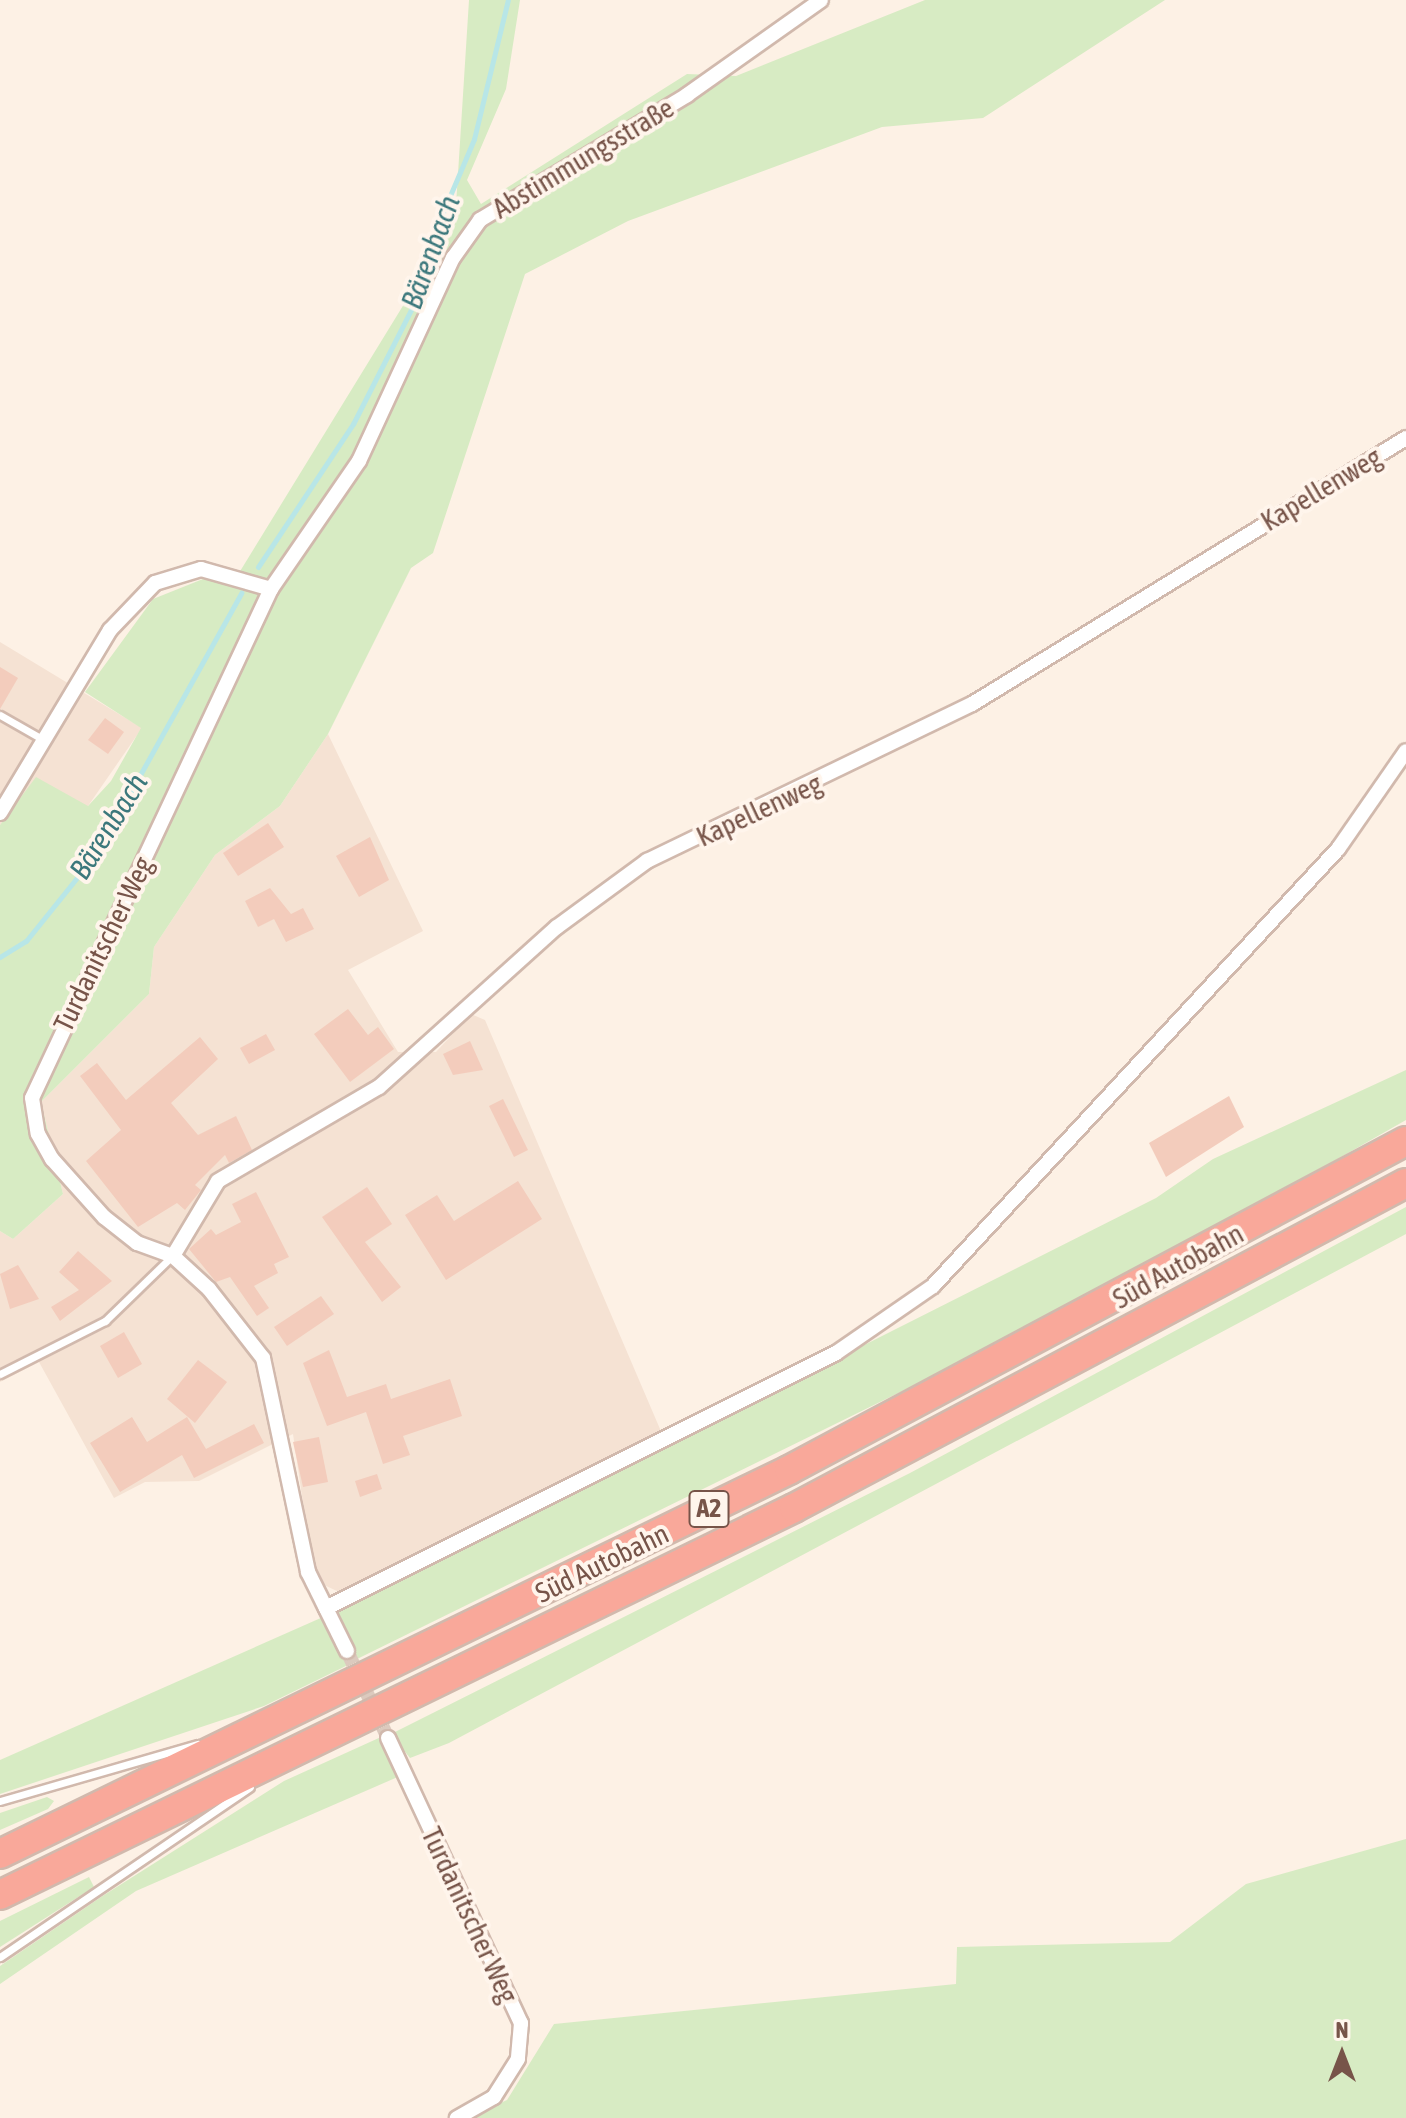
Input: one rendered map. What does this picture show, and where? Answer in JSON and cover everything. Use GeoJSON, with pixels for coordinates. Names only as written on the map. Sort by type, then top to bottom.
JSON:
{"type":"FeatureCollection","features":[{"type":"Feature","properties":{"kind":"highway","name":"Süd Autobahn"},"geometry":{"type":"LineString","coordinates":[[0,1854],[277,1722],[803,1463],[1406,1141]]}},
{"type":"Feature","properties":{"kind":"highway","name":"Süd Autobahn"},"geometry":{"type":"LineString","coordinates":[[0,1895],[794,1508],[1406,1183]]}},
{"type":"Feature","properties":{"kind":"street","name":"Abstimmungsstraße"},"geometry":{"type":"LineString","coordinates":[[271,589],[359,461],[453,258],[480,220],[687,95],[821,0]]}},
{"type":"Feature","properties":{"kind":"street","name":"Kapellenweg"},"geometry":{"type":"LineString","coordinates":[[173,1256],[218,1181],[379,1087],[557,927],[647,861],[972,704],[1406,438]]}},
{"type":"Feature","properties":{"kind":"street"},"geometry":{"type":"LineString","coordinates":[[0,813],[110,630],[155,583],[201,569],[271,589]]}},
{"type":"Feature","properties":{"kind":"street","name":"Turdanitscher Weg"},"geometry":{"type":"LineString","coordinates":[[271,589],[32,1098],[38,1134],[52,1159],[137,1243],[173,1256],[263,1358],[308,1572],[347,1651]]}},
{"type":"Feature","properties":{"kind":"street"},"geometry":{"type":"LineString","coordinates":[[326,1608],[836,1353],[933,1286],[1338,849],[1406,751]]}},
{"type":"Feature","properties":{"kind":"street","name":"Turdanitscher Weg"},"geometry":{"type":"LineString","coordinates":[[388,1738],[521,2023],[518,2059],[494,2097],[457,2118]]}},
{"type":"Feature","properties":{"kind":"lane"},"geometry":{"type":"LineString","coordinates":[[0,715],[46,741]]}},
{"type":"Feature","properties":{"kind":"lane"},"geometry":{"type":"LineString","coordinates":[[0,1374],[105,1321],[173,1256]]}},
{"type":"Feature","properties":{"kind":"lane"},"geometry":{"type":"LineString","coordinates":[[0,1801],[277,1722]]}},
{"type":"Feature","properties":{"kind":"lane"},"geometry":{"type":"LineString","coordinates":[[0,1957],[185,1836],[294,1754]]}},
{"type":"Feature","properties":{"kind":"shaded area"},"geometry":{"type":"Polygon","coordinates":[[[0,642],[142,728],[88,806],[14,809],[0,825],[0,642]]]}},
{"type":"Feature","properties":{"kind":"shaded area"},"geometry":{"type":"Polygon","coordinates":[[[328,734],[423,931],[348,970],[398,1052],[436,1052],[471,1014],[485,1020],[663,1436],[368,1585],[339,1592],[322,1584],[312,1565],[293,1434],[199,1481],[145,1482],[114,1498],[39,1362],[0,1382],[0,1231],[13,1239],[63,1194],[41,1102],[149,994],[154,947],[215,855],[280,806],[328,734]]]}},
{"type":"Feature","properties":{"kind":"green space"},"geometry":{"type":"Polygon","coordinates":[[[469,0],[520,0],[506,89],[467,180],[481,204],[687,74],[736,76],[925,0],[1165,0],[983,118],[882,127],[628,221],[525,274],[433,553],[411,568],[328,734],[280,806],[215,855],[154,947],[149,994],[41,1102],[63,1194],[13,1239],[0,1231],[0,825],[36,777],[88,806],[111,781],[141,728],[85,692],[153,599],[203,579],[231,586],[455,221],[469,0]]]}},
{"type":"Feature","properties":{"kind":"green space"},"geometry":{"type":"Polygon","coordinates":[[[1406,1070],[1406,1120],[1334,1161],[939,1373],[355,1660],[334,1616],[340,1609],[1156,1198],[1213,1159],[1406,1070]]]}},
{"type":"Feature","properties":{"kind":"green space"},"geometry":{"type":"Polygon","coordinates":[[[1406,1207],[1406,1234],[449,1743],[410,1758],[391,1734],[910,1473],[1406,1207]]]}},
{"type":"Feature","properties":{"kind":"green space"},"geometry":{"type":"Polygon","coordinates":[[[323,1617],[348,1665],[264,1706],[0,1794],[0,1760],[323,1617]]]}},
{"type":"Feature","properties":{"kind":"green space"},"geometry":{"type":"Polygon","coordinates":[[[381,1737],[400,1776],[136,1891],[0,1984],[0,1966],[101,1897],[284,1781],[381,1737]]]}},
{"type":"Feature","properties":{"kind":"green space"},"geometry":{"type":"Polygon","coordinates":[[[47,1797],[54,1801],[48,1809],[0,1830],[0,1813],[47,1797]]]}},
{"type":"Feature","properties":{"kind":"green space"},"geometry":{"type":"Polygon","coordinates":[[[1406,1839],[1406,2118],[467,2118],[507,2100],[554,2024],[956,1984],[957,1947],[1170,1942],[1246,1884],[1406,1839]]]}},
{"type":"Feature","properties":{"kind":"green space"},"geometry":{"type":"Polygon","coordinates":[[[89,1877],[94,1887],[0,1947],[0,1921],[89,1877]]]}},
{"type":"Feature","properties":{"kind":"building"},"geometry":{"type":"Polygon","coordinates":[[[0,667],[18,678],[0,709],[0,667]]]}},
{"type":"Feature","properties":{"kind":"building"},"geometry":{"type":"Polygon","coordinates":[[[105,718],[124,732],[108,754],[88,740],[105,718]]]}},
{"type":"Feature","properties":{"kind":"building"},"geometry":{"type":"Polygon","coordinates":[[[268,823],[284,847],[238,876],[223,853],[268,823]]]}},
{"type":"Feature","properties":{"kind":"building"},"geometry":{"type":"Polygon","coordinates":[[[370,837],[389,880],[359,897],[336,856],[370,837]]]}},
{"type":"Feature","properties":{"kind":"building"},"geometry":{"type":"Polygon","coordinates":[[[270,888],[291,914],[303,908],[314,929],[286,942],[274,919],[258,927],[245,901],[270,888]]]}},
{"type":"Feature","properties":{"kind":"building"},"geometry":{"type":"Polygon","coordinates":[[[348,1009],[368,1035],[378,1027],[394,1049],[350,1082],[314,1034],[348,1009]]]}},
{"type":"Feature","properties":{"kind":"building"},"geometry":{"type":"Polygon","coordinates":[[[266,1034],[275,1050],[249,1064],[240,1048],[266,1034]]]}},
{"type":"Feature","properties":{"kind":"building"},"geometry":{"type":"Polygon","coordinates":[[[200,1037],[218,1059],[171,1103],[198,1135],[236,1116],[252,1150],[229,1163],[225,1155],[195,1185],[201,1190],[185,1210],[177,1203],[138,1227],[86,1161],[121,1130],[80,1076],[97,1063],[126,1100],[200,1037]]]}},
{"type":"Feature","properties":{"kind":"building"},"geometry":{"type":"Polygon","coordinates":[[[470,1041],[483,1070],[453,1075],[443,1054],[470,1041]]]}},
{"type":"Feature","properties":{"kind":"building"},"geometry":{"type":"Polygon","coordinates":[[[1229,1096],[1244,1127],[1166,1177],[1149,1143],[1229,1096]]]}},
{"type":"Feature","properties":{"kind":"building"},"geometry":{"type":"Polygon","coordinates":[[[503,1099],[528,1150],[514,1157],[489,1106],[503,1099]]]}},
{"type":"Feature","properties":{"kind":"building"},"geometry":{"type":"Polygon","coordinates":[[[518,1181],[542,1219],[446,1280],[405,1215],[437,1195],[454,1221],[518,1181]]]}},
{"type":"Feature","properties":{"kind":"building"},"geometry":{"type":"Polygon","coordinates":[[[367,1187],[392,1224],[365,1242],[401,1287],[382,1302],[322,1217],[367,1187]]]}},
{"type":"Feature","properties":{"kind":"building"},"geometry":{"type":"Polygon","coordinates":[[[256,1192],[289,1257],[274,1264],[278,1273],[254,1286],[269,1308],[257,1316],[230,1277],[216,1282],[189,1249],[211,1229],[216,1235],[241,1222],[232,1204],[256,1192]]]}},
{"type":"Feature","properties":{"kind":"building"},"geometry":{"type":"Polygon","coordinates":[[[78,1251],[112,1281],[60,1321],[51,1307],[79,1290],[59,1272],[78,1251]]]}},
{"type":"Feature","properties":{"kind":"building"},"geometry":{"type":"Polygon","coordinates":[[[18,1265],[39,1299],[10,1309],[0,1274],[18,1265]]]}},
{"type":"Feature","properties":{"kind":"building"},"geometry":{"type":"Polygon","coordinates":[[[321,1296],[334,1314],[287,1346],[274,1327],[321,1296]]]}},
{"type":"Feature","properties":{"kind":"building"},"geometry":{"type":"Polygon","coordinates":[[[124,1332],[142,1364],[118,1378],[100,1346],[124,1332]]]}},
{"type":"Feature","properties":{"kind":"building"},"geometry":{"type":"Polygon","coordinates":[[[329,1350],[347,1397],[386,1384],[391,1399],[450,1379],[462,1416],[403,1436],[410,1455],[383,1464],[366,1412],[327,1426],[303,1363],[329,1350]]]}},
{"type":"Feature","properties":{"kind":"building"},"geometry":{"type":"Polygon","coordinates":[[[198,1360],[227,1382],[195,1423],[167,1399],[198,1360]]]}},
{"type":"Feature","properties":{"kind":"building"},"geometry":{"type":"Polygon","coordinates":[[[132,1417],[147,1442],[187,1417],[206,1449],[254,1424],[264,1443],[194,1478],[182,1455],[120,1492],[90,1443],[132,1417]]]}},
{"type":"Feature","properties":{"kind":"building"},"geometry":{"type":"Polygon","coordinates":[[[319,1437],[328,1482],[303,1487],[293,1442],[319,1437]]]}},
{"type":"Feature","properties":{"kind":"building"},"geometry":{"type":"Polygon","coordinates":[[[377,1474],[382,1489],[360,1497],[355,1481],[377,1474]]]}},
{"type":"Feature","properties":{"kind":"waterway","name":"Bärenbach"},"geometry":{"type":"LineString","coordinates":[[258,567],[353,424],[423,286],[435,231],[474,139],[508,0]]}},
{"type":"Feature","properties":{"kind":"waterway","name":"Bärenbach"},"geometry":{"type":"LineString","coordinates":[[0,957],[26,941],[96,854],[241,593]]}},
{"type":"Feature","properties":{"kind":"tunnel"},"geometry":{"type":"LineString","coordinates":[[347,1651],[388,1738]]}}]}
